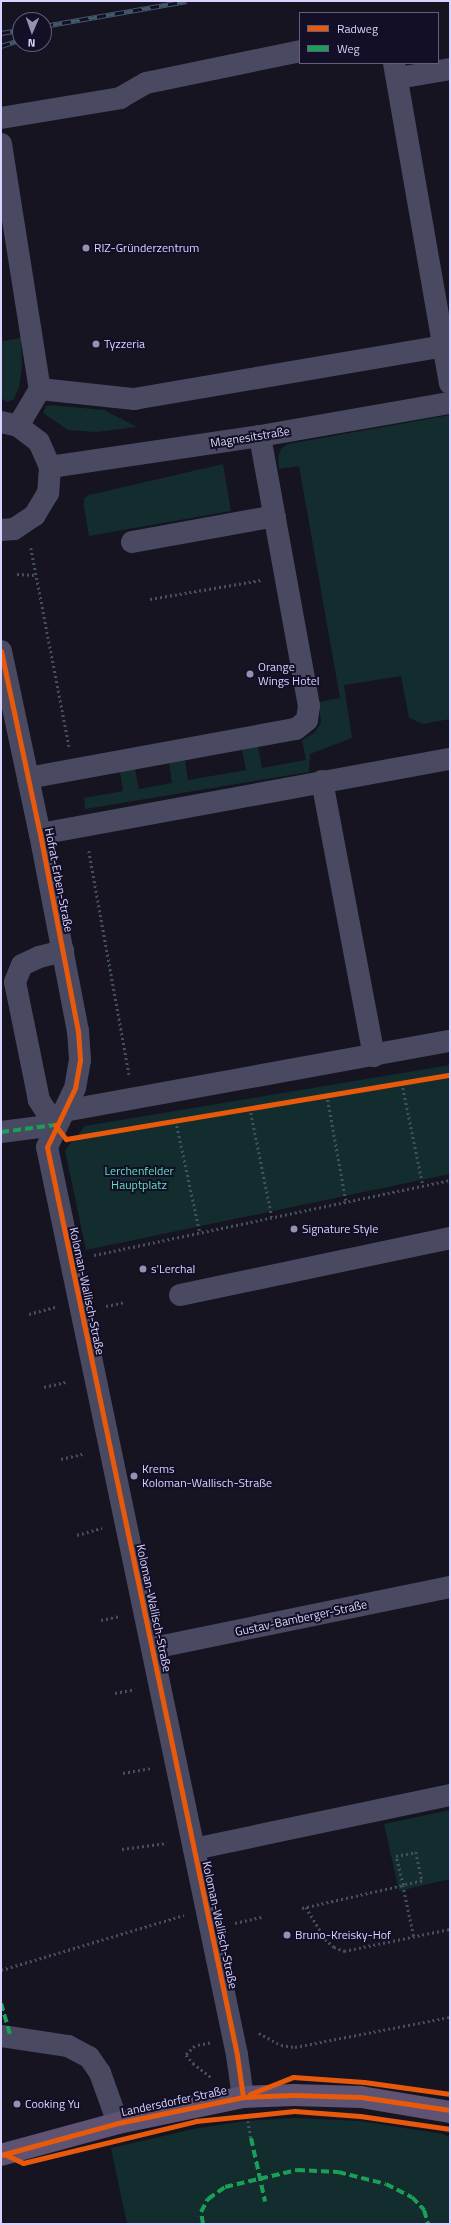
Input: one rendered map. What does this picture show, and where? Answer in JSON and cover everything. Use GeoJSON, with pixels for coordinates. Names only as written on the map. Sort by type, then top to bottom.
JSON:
{"type":"FeatureCollection","features":[{"type":"Feature","properties":{"kind":"main road","name":"Landersdorfer Straße"},"geometry":{"type":"LineString","coordinates":[[1,2155],[118,2123],[245,2106],[294,2094],[361,2097],[450,2111]]}},
{"type":"Feature","properties":{"kind":"street"},"geometry":{"type":"LineString","coordinates":[[1,118],[120,98],[146,83],[299,51]]}},
{"type":"Feature","properties":{"kind":"street"},"geometry":{"type":"LineString","coordinates":[[450,69],[396,71],[450,383]]}},
{"type":"Feature","properties":{"kind":"street"},"geometry":{"type":"LineString","coordinates":[[1,144],[40,389]]}},
{"type":"Feature","properties":{"kind":"street"},"geometry":{"type":"LineString","coordinates":[[40,389],[134,399],[444,346]]}},
{"type":"Feature","properties":{"kind":"street"},"geometry":{"type":"LineString","coordinates":[[1,530],[14,529],[35,515],[48,493],[50,467],[39,442],[9,424],[40,389]]}},
{"type":"Feature","properties":{"kind":"street","name":"Magnesitstraße"},"geometry":{"type":"LineString","coordinates":[[50,467],[260,436],[450,403]]}},
{"type":"Feature","properties":{"kind":"street"},"geometry":{"type":"LineString","coordinates":[[28,778],[296,729],[307,720],[309,706],[260,436]]}},
{"type":"Feature","properties":{"kind":"street"},"geometry":{"type":"LineString","coordinates":[[132,542],[275,516]]}},
{"type":"Feature","properties":{"kind":"street","name":"Hofrat-Erben-Straße"},"geometry":{"type":"LineString","coordinates":[[1,651],[63,951],[80,1060],[75,1088],[60,1118]]}},
{"type":"Feature","properties":{"kind":"street"},"geometry":{"type":"LineString","coordinates":[[40,834],[322,781],[450,759]]}},
{"type":"Feature","properties":{"kind":"street"},"geometry":{"type":"LineString","coordinates":[[322,781],[374,1056]]}},
{"type":"Feature","properties":{"kind":"street"},"geometry":{"type":"LineString","coordinates":[[60,1118],[39,1100],[15,982],[22,965],[39,957],[63,951]]}},
{"type":"Feature","properties":{"kind":"street"},"geometry":{"type":"LineString","coordinates":[[1,1132],[60,1118],[450,1041]]}},
{"type":"Feature","properties":{"kind":"street","name":"Koloman-Wallisch-Straße"},"geometry":{"type":"LineString","coordinates":[[60,1118],[47,1147],[153,1648],[237,2056],[245,2106]]}},
{"type":"Feature","properties":{"kind":"street"},"geometry":{"type":"LineString","coordinates":[[180,1295],[450,1238]]}},
{"type":"Feature","properties":{"kind":"street","name":"Gustav-Bamberger-Straße"},"geometry":{"type":"LineString","coordinates":[[153,1648],[450,1587]]}},
{"type":"Feature","properties":{"kind":"street"},"geometry":{"type":"LineString","coordinates":[[194,1849],[253,1834],[359,1822],[426,1807],[450,1795]]}},
{"type":"Feature","properties":{"kind":"street"},"geometry":{"type":"LineString","coordinates":[[1,2036],[68,2046],[88,2057],[100,2074],[118,2123]]}},
{"type":"Feature","properties":{"kind":"path"},"geometry":{"type":"LineString","coordinates":[[17,574],[35,575]]}},
{"type":"Feature","properties":{"kind":"path"},"geometry":{"type":"LineString","coordinates":[[150,599],[285,576]]}},
{"type":"Feature","properties":{"kind":"path"},"geometry":{"type":"LineString","coordinates":[[394,1084],[409,1082]]}},
{"type":"Feature","properties":{"kind":"path"},"geometry":{"type":"LineString","coordinates":[[402,1083],[422,1185]]}},
{"type":"Feature","properties":{"kind":"path"},"geometry":{"type":"LineString","coordinates":[[320,1096],[335,1094]]}},
{"type":"Feature","properties":{"kind":"path"},"geometry":{"type":"LineString","coordinates":[[327,1095],[346,1202]]}},
{"type":"Feature","properties":{"kind":"path"},"geometry":{"type":"LineString","coordinates":[[242,1109],[258,1107]]}},
{"type":"Feature","properties":{"kind":"path"},"geometry":{"type":"LineString","coordinates":[[250,1108],[272,1217]]}},
{"type":"Feature","properties":{"kind":"path"},"geometry":{"type":"LineString","coordinates":[[168,1122],[184,1119]]}},
{"type":"Feature","properties":{"kind":"path"},"geometry":{"type":"LineString","coordinates":[[176,1120],[200,1232]]}},
{"type":"Feature","properties":{"kind":"path"},"geometry":{"type":"LineString","coordinates":[[71,1260],[450,1180]]}},
{"type":"Feature","properties":{"kind":"path"},"geometry":{"type":"LineString","coordinates":[[102,1307],[125,1302]]}},
{"type":"Feature","properties":{"kind":"path"},"geometry":{"type":"LineString","coordinates":[[29,1314],[63,1305]]}},
{"type":"Feature","properties":{"kind":"path"},"geometry":{"type":"LineString","coordinates":[[44,1387],[66,1382]]}},
{"type":"Feature","properties":{"kind":"path"},"geometry":{"type":"LineString","coordinates":[[61,1459],[83,1454]]}},
{"type":"Feature","properties":{"kind":"path"},"geometry":{"type":"LineString","coordinates":[[77,1535],[105,1528]]}},
{"type":"Feature","properties":{"kind":"path"},"geometry":{"type":"LineString","coordinates":[[101,1620],[123,1615]]}},
{"type":"Feature","properties":{"kind":"path"},"geometry":{"type":"LineString","coordinates":[[115,1693],[138,1688]]}},
{"type":"Feature","properties":{"kind":"path"},"geometry":{"type":"LineString","coordinates":[[123,1773],[154,1767]]}},
{"type":"Feature","properties":{"kind":"path"},"geometry":{"type":"LineString","coordinates":[[122,1849],[169,1843]]}},
{"type":"Feature","properties":{"kind":"path"},"geometry":{"type":"LineString","coordinates":[[302,1908],[403,1885],[422,1881],[416,1852],[396,1856],[403,1885],[414,1937]]}},
{"type":"Feature","properties":{"kind":"path"},"geometry":{"type":"LineString","coordinates":[[306,1907],[325,1939],[334,1947],[344,1951],[450,1929]]}},
{"type":"Feature","properties":{"kind":"path"},"geometry":{"type":"LineString","coordinates":[[1,1970],[192,1912]]}},
{"type":"Feature","properties":{"kind":"path"},"geometry":{"type":"LineString","coordinates":[[233,1924],[262,1917]]}},
{"type":"Feature","properties":{"kind":"path"},"geometry":{"type":"LineString","coordinates":[[254,2030],[281,2044],[295,2047],[450,2017]]}},
{"type":"Feature","properties":{"kind":"path"},"geometry":{"type":"LineString","coordinates":[[214,2043],[195,2046],[186,2055],[193,2063],[214,2080]]}},
{"type":"Feature","properties":{"kind":"path"},"geometry":{"type":"LineString","coordinates":[[245,2106],[251,2138]]}},
{"type":"Feature","properties":{"kind":"green space"},"geometry":{"type":"Polygon","coordinates":[[[1,332],[3,341],[21,338],[22,367],[19,387],[14,399],[7,402],[1,398],[1,332]]]}},
{"type":"Feature","properties":{"kind":"green space"},"geometry":{"type":"Polygon","coordinates":[[[51,405],[104,410],[137,427],[96,432],[68,430],[43,413],[46,406],[51,405]]]}},
{"type":"Feature","properties":{"kind":"green space"},"geometry":{"type":"Polygon","coordinates":[[[450,415],[450,719],[423,724],[409,718],[401,676],[344,685],[352,738],[310,754],[309,772],[85,809],[84,798],[123,791],[120,771],[135,769],[139,789],[172,783],[169,763],[185,760],[188,780],[246,770],[242,750],[247,746],[258,747],[262,768],[306,760],[302,740],[314,733],[321,723],[319,702],[340,698],[299,466],[279,469],[278,457],[281,449],[288,444],[450,415]]]}},
{"type":"Feature","properties":{"kind":"green space"},"geometry":{"type":"Polygon","coordinates":[[[223,464],[231,511],[89,536],[84,498],[89,495],[223,464]]]}},
{"type":"Feature","properties":{"kind":"green space","name":"Lerchenfelder Hauptplatz"},"geometry":{"type":"Polygon","coordinates":[[[450,1065],[450,1174],[86,1250],[65,1150],[85,1126],[450,1065]]]}},
{"type":"Feature","properties":{"kind":"green space"},"geometry":{"type":"Polygon","coordinates":[[[450,1810],[450,1879],[399,1891],[384,1824],[450,1810]]]}},
{"type":"Feature","properties":{"kind":"green space"},"geometry":{"type":"Polygon","coordinates":[[[294,2118],[360,2121],[443,2134],[450,2138],[450,2224],[127,2224],[111,2148],[198,2128],[246,2121],[294,2118]]]}},
{"type":"Feature","properties":{"kind":"railway"},"geometry":{"type":"LineString","coordinates":[[52,25],[187,1]]}},
{"type":"Feature","properties":{"kind":"railway"},"geometry":{"type":"LineString","coordinates":[[1,33],[12,31]]}},
{"type":"Feature","properties":{"kind":"railway"},"geometry":{"type":"LineString","coordinates":[[1,46],[12,43]]}},
{"type":"Feature","properties":{"kind":"marked path"},"geometry":{"type":"LineString","coordinates":[[1,1132],[55,1125]]}},
{"type":"Feature","properties":{"kind":"marked path"},"geometry":{"type":"LineString","coordinates":[[1,2003],[11,2037]]}},
{"type":"Feature","properties":{"kind":"marked path"},"geometry":{"type":"LineString","coordinates":[[251,2138],[265,2201]]}},
{"type":"Feature","properties":{"kind":"marked path"},"geometry":{"type":"LineString","coordinates":[[203,2224],[201,2212],[208,2199],[225,2187],[297,2170],[338,2172],[386,2184],[412,2197],[424,2210],[428,2224]]}},
{"type":"Feature","properties":{"kind":"cycle path"},"geometry":{"type":"LineString","coordinates":[[1,651],[40,834],[78,1031],[80,1060],[75,1088],[47,1147],[237,2055],[243,2097]]}},
{"type":"Feature","properties":{"kind":"cycle path"},"geometry":{"type":"LineString","coordinates":[[55,1125],[66,1139],[450,1075]]}},
{"type":"Feature","properties":{"kind":"cycle path"},"geometry":{"type":"LineString","coordinates":[[250,2094],[293,2077],[364,2082],[450,2094]]}},
{"type":"Feature","properties":{"kind":"cycle path"},"geometry":{"type":"LineString","coordinates":[[1,2155],[118,2123],[243,2097],[294,2095],[361,2097],[450,2110]]}},
{"type":"Feature","properties":{"kind":"cycle path"},"geometry":{"type":"LineString","coordinates":[[4,2154],[23,2163],[196,2121],[294,2111],[360,2116],[450,2129]]}},
{"type":"Feature","properties":{"kind":"place","name":"RIZ-Gründerzentrum"},"geometry":{"type":"Point","coordinates":[86,248]}},
{"type":"Feature","properties":{"kind":"place","name":"Tyzzeria"},"geometry":{"type":"Point","coordinates":[96,344]}},
{"type":"Feature","properties":{"kind":"place","name":"Orange Wings Hotel"},"geometry":{"type":"Point","coordinates":[250,674]}},
{"type":"Feature","properties":{"kind":"place","name":"Signature Style"},"geometry":{"type":"Point","coordinates":[294,1229]}},
{"type":"Feature","properties":{"kind":"place","name":"s'Lerchal"},"geometry":{"type":"Point","coordinates":[143,1269]}},
{"type":"Feature","properties":{"kind":"place","name":"Krems Koloman-Wallisch-Straße"},"geometry":{"type":"Point","coordinates":[134,1476]}},
{"type":"Feature","properties":{"kind":"place","name":"Bruno-Kreisky-Hof"},"geometry":{"type":"Point","coordinates":[287,1935]}},
{"type":"Feature","properties":{"kind":"place","name":"Cooking Yu"},"geometry":{"type":"Point","coordinates":[17,2104]}}]}
